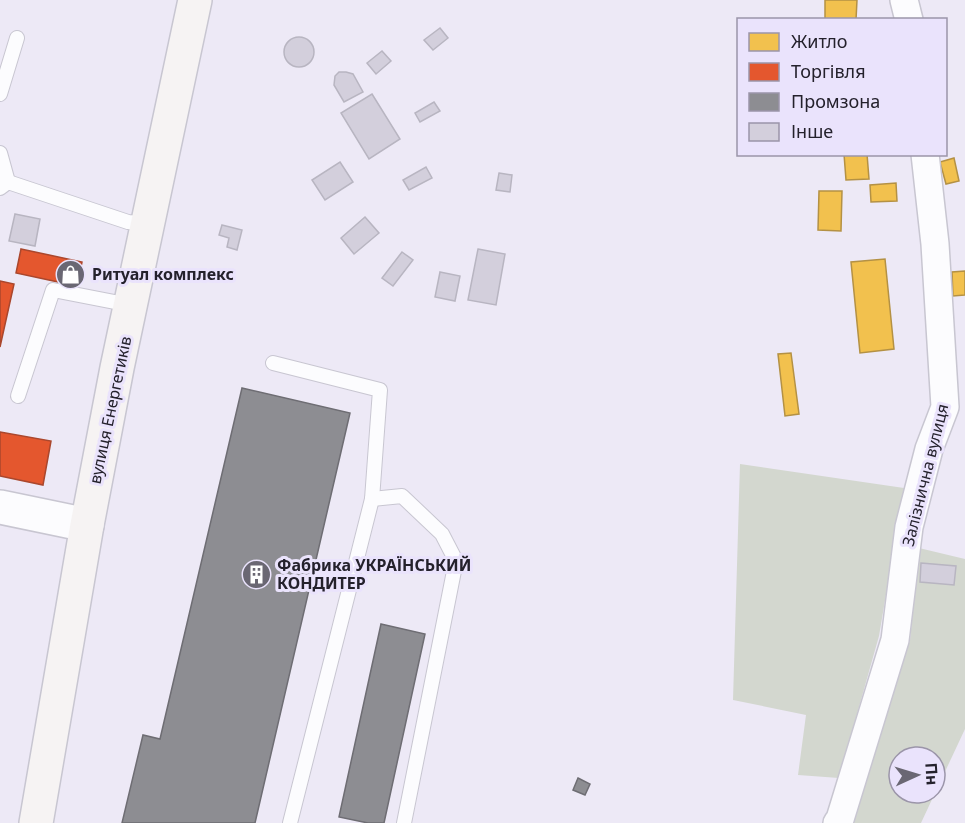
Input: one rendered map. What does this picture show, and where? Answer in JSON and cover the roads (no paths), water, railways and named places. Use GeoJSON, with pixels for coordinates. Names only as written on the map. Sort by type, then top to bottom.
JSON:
{"type":"FeatureCollection","features":[{"type":"Feature","properties":{"kind":"main road","name":"вулиця Енергетиків"},"geometry":{"type":"LineString","coordinates":[[36,823],[87,525],[117,368],[132,306],[195,0]]}},
{"type":"Feature","properties":{"kind":"street"},"geometry":{"type":"LineString","coordinates":[[904,0],[908,18]]}},
{"type":"Feature","properties":{"kind":"street","name":"Залізнична вулиця"},"geometry":{"type":"LineString","coordinates":[[837,823],[895,640],[909,526],[929,449],[945,407],[935,244],[925,156]]}},
{"type":"Feature","properties":{"kind":"street"},"geometry":{"type":"LineString","coordinates":[[0,507],[87,525]]}},
{"type":"Feature","properties":{"kind":"lane"},"geometry":{"type":"LineString","coordinates":[[0,94],[17,38]]}},
{"type":"Feature","properties":{"kind":"lane"},"geometry":{"type":"LineString","coordinates":[[0,153],[4,185],[128,222],[148,224]]}},
{"type":"Feature","properties":{"kind":"lane"},"geometry":{"type":"LineString","coordinates":[[18,396],[53,290],[132,306]]}},
{"type":"Feature","properties":{"kind":"lane"},"geometry":{"type":"LineString","coordinates":[[273,363],[380,390],[372,499],[290,823]]}},
{"type":"Feature","properties":{"kind":"lane"},"geometry":{"type":"LineString","coordinates":[[372,499],[402,496],[442,534],[456,561],[404,823]]}},
{"type":"Feature","properties":{"kind":"place","name":"Ритуал комплекс"},"geometry":{"type":"Point","coordinates":[71,274]}},
{"type":"Feature","properties":{"kind":"place","name":"Фабрика УКРАЇНСЬКИЙ КОНДИТЕР"},"geometry":{"type":"Point","coordinates":[256,574]}}]}
